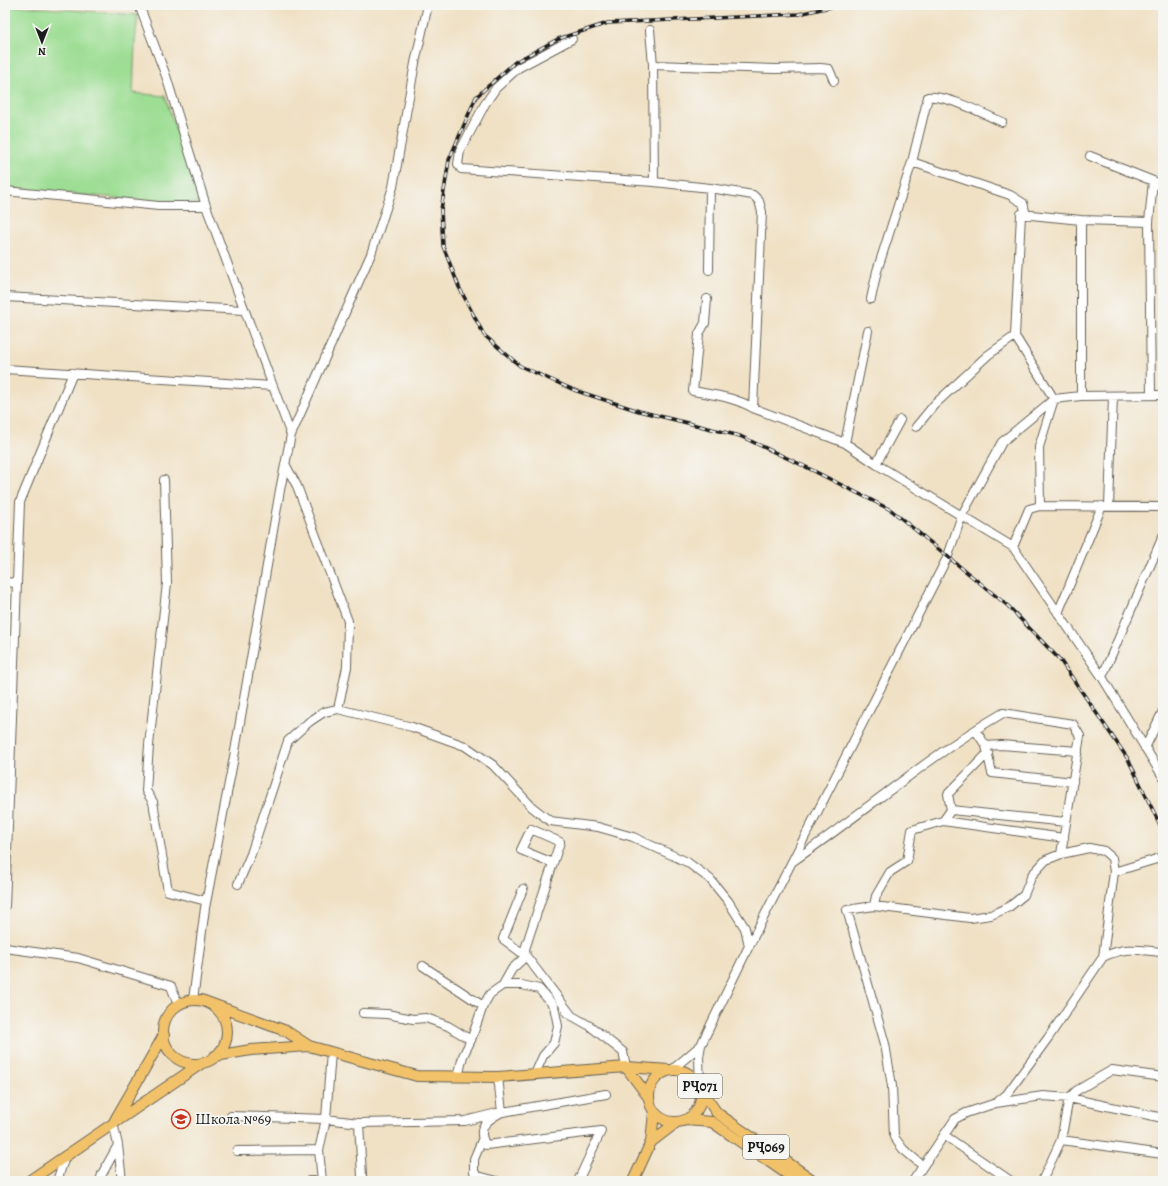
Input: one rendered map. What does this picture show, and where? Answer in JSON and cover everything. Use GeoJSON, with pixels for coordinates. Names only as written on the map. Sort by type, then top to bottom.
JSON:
{"type":"FeatureCollection","features":[{"type":"Feature","properties":{"kind":"main road"},"geometry":{"type":"LineString","coordinates":[[197,1000],[286,1031],[309,1046],[417,1076],[498,1077],[626,1066],[671,1070]]}},
{"type":"Feature","properties":{"kind":"main road"},"geometry":{"type":"LineString","coordinates":[[202,1063],[192,1063],[182,1060],[173,1054],[167,1046],[164,1036],[166,1018],[178,1005],[197,1000],[211,1004],[219,1010],[225,1019],[227,1029],[226,1039],[222,1049],[216,1056]]}},
{"type":"Feature","properties":{"kind":"main road"},"geometry":{"type":"LineString","coordinates":[[113,1123],[164,1036]]}},
{"type":"Feature","properties":{"kind":"main road"},"geometry":{"type":"LineString","coordinates":[[29,1181],[202,1063],[216,1056],[251,1050],[309,1046]]}},
{"type":"Feature","properties":{"kind":"main road"},"geometry":{"type":"LineString","coordinates":[[626,1066],[649,1098],[650,1105],[654,1112],[664,1119],[681,1121]]}},
{"type":"Feature","properties":{"kind":"main road","name":"РҶ071"},"geometry":{"type":"LineString","coordinates":[[649,1098],[649,1090],[652,1083],[656,1077],[662,1073],[671,1070],[682,1070],[696,1079],[700,1088],[700,1104],[692,1116],[681,1121]]}},
{"type":"Feature","properties":{"kind":"main road","name":"РҶ069"},"geometry":{"type":"LineString","coordinates":[[700,1088],[717,1113],[814,1181]]}},
{"type":"Feature","properties":{"kind":"main road"},"geometry":{"type":"LineString","coordinates":[[632,1181],[651,1142],[654,1112]]}},
{"type":"Feature","properties":{"kind":"main road"},"geometry":{"type":"LineString","coordinates":[[651,1142],[681,1121]]}},
{"type":"Feature","properties":{"kind":"main road","name":"РҶ069"},"geometry":{"type":"LineString","coordinates":[[681,1121],[712,1122],[797,1181]]}},
{"type":"Feature","properties":{"kind":"street"},"geometry":{"type":"LineString","coordinates":[[139,5],[166,76],[206,206],[291,434]]}},
{"type":"Feature","properties":{"kind":"street"},"geometry":{"type":"LineString","coordinates":[[197,1000],[206,901],[234,757],[291,434],[371,254],[393,187],[415,63],[428,5]]}},
{"type":"Feature","properties":{"kind":"street"},"geometry":{"type":"LineString","coordinates":[[650,30],[653,65],[654,182]]}},
{"type":"Feature","properties":{"kind":"street"},"geometry":{"type":"LineString","coordinates":[[572,39],[518,68],[496,88],[485,104],[460,151],[458,164],[461,169],[654,182],[710,188],[753,195],[759,201],[762,212],[753,408]]}},
{"type":"Feature","properties":{"kind":"street"},"geometry":{"type":"LineString","coordinates":[[653,65],[775,69],[821,68],[829,69],[834,81]]}},
{"type":"Feature","properties":{"kind":"street"},"geometry":{"type":"LineString","coordinates":[[871,299],[877,271],[912,162],[928,97],[932,96],[950,100],[1002,122]]}},
{"type":"Feature","properties":{"kind":"street"},"geometry":{"type":"LineString","coordinates":[[1090,156],[1163,185]]}},
{"type":"Feature","properties":{"kind":"street"},"geometry":{"type":"LineString","coordinates":[[912,162],[1010,195],[1023,203],[1026,215]]}},
{"type":"Feature","properties":{"kind":"street"},"geometry":{"type":"LineString","coordinates":[[1151,394],[1149,222],[1153,181]]}},
{"type":"Feature","properties":{"kind":"street"},"geometry":{"type":"LineString","coordinates":[[709,270],[710,188]]}},
{"type":"Feature","properties":{"kind":"street"},"geometry":{"type":"LineString","coordinates":[[5,191],[159,206],[206,206]]}},
{"type":"Feature","properties":{"kind":"street"},"geometry":{"type":"LineString","coordinates":[[1040,506],[1039,447],[1054,399],[1016,336],[1021,214],[1081,220],[1149,222]]}},
{"type":"Feature","properties":{"kind":"street"},"geometry":{"type":"LineString","coordinates":[[1081,220],[1081,396]]}},
{"type":"Feature","properties":{"kind":"street"},"geometry":{"type":"LineString","coordinates":[[5,297],[244,310]]}},
{"type":"Feature","properties":{"kind":"street"},"geometry":{"type":"LineString","coordinates":[[707,299],[705,322],[699,334],[693,391],[727,397],[743,402],[753,408],[845,443],[876,464],[1013,547],[1102,677],[1163,777]]}},
{"type":"Feature","properties":{"kind":"street"},"geometry":{"type":"LineString","coordinates":[[845,443],[868,331]]}},
{"type":"Feature","properties":{"kind":"street"},"geometry":{"type":"LineString","coordinates":[[916,427],[934,404],[988,354],[1016,336]]}},
{"type":"Feature","properties":{"kind":"street"},"geometry":{"type":"LineString","coordinates":[[5,369],[272,386]]}},
{"type":"Feature","properties":{"kind":"street"},"geometry":{"type":"LineString","coordinates":[[5,906],[20,502],[73,373]]}},
{"type":"Feature","properties":{"kind":"street"},"geometry":{"type":"LineString","coordinates":[[700,1088],[699,1057],[701,1045],[749,946],[948,556],[962,515],[1002,442],[1054,399],[1081,396],[1163,395]]}},
{"type":"Feature","properties":{"kind":"street"},"geometry":{"type":"LineString","coordinates":[[1058,613],[1106,506],[1113,396]]}},
{"type":"Feature","properties":{"kind":"street"},"geometry":{"type":"LineString","coordinates":[[876,464],[900,420]]}},
{"type":"Feature","properties":{"kind":"street"},"geometry":{"type":"LineString","coordinates":[[285,464],[297,486],[348,621],[347,667],[338,709]]}},
{"type":"Feature","properties":{"kind":"street"},"geometry":{"type":"LineString","coordinates":[[164,480],[167,583],[149,745],[146,791],[153,802],[168,891],[206,901]]}},
{"type":"Feature","properties":{"kind":"street"},"geometry":{"type":"LineString","coordinates":[[1013,547],[1029,509],[1040,506],[1163,507]]}},
{"type":"Feature","properties":{"kind":"street"},"geometry":{"type":"LineString","coordinates":[[1102,677],[1163,536]]}},
{"type":"Feature","properties":{"kind":"street"},"geometry":{"type":"LineString","coordinates":[[5,582],[17,583]]}},
{"type":"Feature","properties":{"kind":"street"},"geometry":{"type":"LineString","coordinates":[[238,884],[251,854],[288,741],[309,722],[324,712],[338,709],[412,727],[465,746],[493,765],[532,807],[550,821],[598,827],[633,837],[687,862],[710,879],[728,900],[745,928],[749,946]]}},
{"type":"Feature","properties":{"kind":"street"},"geometry":{"type":"LineString","coordinates":[[1145,748],[1163,711]]}},
{"type":"Feature","properties":{"kind":"street"},"geometry":{"type":"LineString","coordinates":[[792,863],[830,837],[935,757],[1004,713],[1073,724],[1080,736],[1061,854]]}},
{"type":"Feature","properties":{"kind":"street"},"geometry":{"type":"LineString","coordinates":[[976,731],[987,749],[992,773],[1073,782]]}},
{"type":"Feature","properties":{"kind":"street"},"geometry":{"type":"LineString","coordinates":[[943,821],[951,810],[948,794],[987,749],[1001,745],[1078,751]]}},
{"type":"Feature","properties":{"kind":"street"},"geometry":{"type":"LineString","coordinates":[[951,810],[1066,822]]}},
{"type":"Feature","properties":{"kind":"street"},"geometry":{"type":"LineString","coordinates":[[874,906],[876,896],[890,872],[907,862],[912,830],[943,821],[1064,838]]}},
{"type":"Feature","properties":{"kind":"street"},"geometry":{"type":"LineString","coordinates":[[526,956],[525,949],[560,842],[531,829],[521,850],[553,863]]}},
{"type":"Feature","properties":{"kind":"street"},"geometry":{"type":"LineString","coordinates":[[923,1166],[903,1149],[894,1137],[892,1086],[885,1044],[847,910],[874,906],[970,918],[991,915],[1009,907],[1024,895],[1032,875],[1046,860],[1061,854],[1090,848],[1104,851],[1112,858],[1114,872],[1103,957],[1048,1038],[1007,1094],[996,1103]]}},
{"type":"Feature","properties":{"kind":"street"},"geometry":{"type":"LineString","coordinates":[[1114,872],[1163,857]]}},
{"type":"Feature","properties":{"kind":"street"},"geometry":{"type":"LineString","coordinates":[[523,889],[503,939],[526,956],[572,1016]]}},
{"type":"Feature","properties":{"kind":"street"},"geometry":{"type":"LineString","coordinates":[[5,948],[78,958],[171,986],[178,1005]]}},
{"type":"Feature","properties":{"kind":"street"},"geometry":{"type":"LineString","coordinates":[[1103,957],[1128,949],[1163,952]]}},
{"type":"Feature","properties":{"kind":"street"},"geometry":{"type":"LineString","coordinates":[[458,1077],[463,1056],[471,1040],[483,1006],[490,994],[503,985],[512,969],[526,956]]}},
{"type":"Feature","properties":{"kind":"street"},"geometry":{"type":"LineString","coordinates":[[424,966],[483,1006]]}},
{"type":"Feature","properties":{"kind":"street"},"geometry":{"type":"LineString","coordinates":[[503,985],[522,985],[539,989],[554,1006],[590,1026],[623,1052],[626,1066]]}},
{"type":"Feature","properties":{"kind":"street"},"geometry":{"type":"LineString","coordinates":[[535,1074],[542,1056],[554,1043],[558,1026],[554,1006]]}},
{"type":"Feature","properties":{"kind":"street"},"geometry":{"type":"LineString","coordinates":[[363,1013],[386,1014],[413,1019],[426,1018],[448,1026],[471,1040]]}},
{"type":"Feature","properties":{"kind":"street"},"geometry":{"type":"LineString","coordinates":[[671,1070],[701,1045]]}},
{"type":"Feature","properties":{"kind":"street"},"geometry":{"type":"LineString","coordinates":[[309,1181],[322,1181],[319,1150],[326,1119],[332,1052]]}},
{"type":"Feature","properties":{"kind":"street"},"geometry":{"type":"LineString","coordinates":[[1042,1181],[1061,1140],[1069,1098],[1076,1091],[1112,1070],[1163,1077]]}},
{"type":"Feature","properties":{"kind":"street"},"geometry":{"type":"LineString","coordinates":[[498,1077],[502,1112]]}},
{"type":"Feature","properties":{"kind":"street"},"geometry":{"type":"LineString","coordinates":[[231,1116],[326,1119],[359,1123],[465,1121],[502,1112],[606,1094]]}},
{"type":"Feature","properties":{"kind":"street"},"geometry":{"type":"LineString","coordinates":[[917,1180],[923,1166],[954,1119],[966,1112],[996,1103],[1043,1096],[1069,1098],[1163,1118]]}},
{"type":"Feature","properties":{"kind":"street"},"geometry":{"type":"LineString","coordinates":[[498,1181],[478,1176],[474,1172],[474,1159],[482,1140],[482,1128],[488,1120],[502,1112]]}},
{"type":"Feature","properties":{"kind":"street"},"geometry":{"type":"LineString","coordinates":[[113,1123],[118,1145],[122,1181]]}},
{"type":"Feature","properties":{"kind":"street"},"geometry":{"type":"LineString","coordinates":[[359,1123],[362,1176]]}},
{"type":"Feature","properties":{"kind":"street"},"geometry":{"type":"LineString","coordinates":[[482,1140],[486,1145],[601,1131],[578,1181]]}},
{"type":"Feature","properties":{"kind":"street"},"geometry":{"type":"LineString","coordinates":[[944,1135],[1011,1181]]}},
{"type":"Feature","properties":{"kind":"street"},"geometry":{"type":"LineString","coordinates":[[1061,1140],[1163,1154]]}},
{"type":"Feature","properties":{"kind":"street"},"geometry":{"type":"LineString","coordinates":[[100,1181],[102,1174],[118,1145]]}},
{"type":"Feature","properties":{"kind":"street"},"geometry":{"type":"LineString","coordinates":[[237,1151],[319,1150]]}},
{"type":"Feature","properties":{"kind":"street"},"geometry":{"type":"LineString","coordinates":[[57,1181],[65,1157]]}},
{"type":"Feature","properties":{"kind":"green space"},"geometry":{"type":"Polygon","coordinates":[[[5,5],[138,15],[135,42],[133,93],[165,96],[200,203],[163,202],[5,188],[5,5]]]}},
{"type":"Feature","properties":{"kind":"railway"},"geometry":{"type":"LineString","coordinates":[[839,5],[799,14],[608,23],[558,39],[515,62],[476,97],[449,160],[441,210],[443,246],[459,287],[484,335],[520,366],[574,390],[639,411],[740,436],[806,467],[891,510],[1008,606],[1060,660],[1128,759],[1163,831]]}},
{"type":"Feature","properties":{"kind":"place","name":"Школа №69"},"geometry":{"type":"Point","coordinates":[181,1119]}}]}
